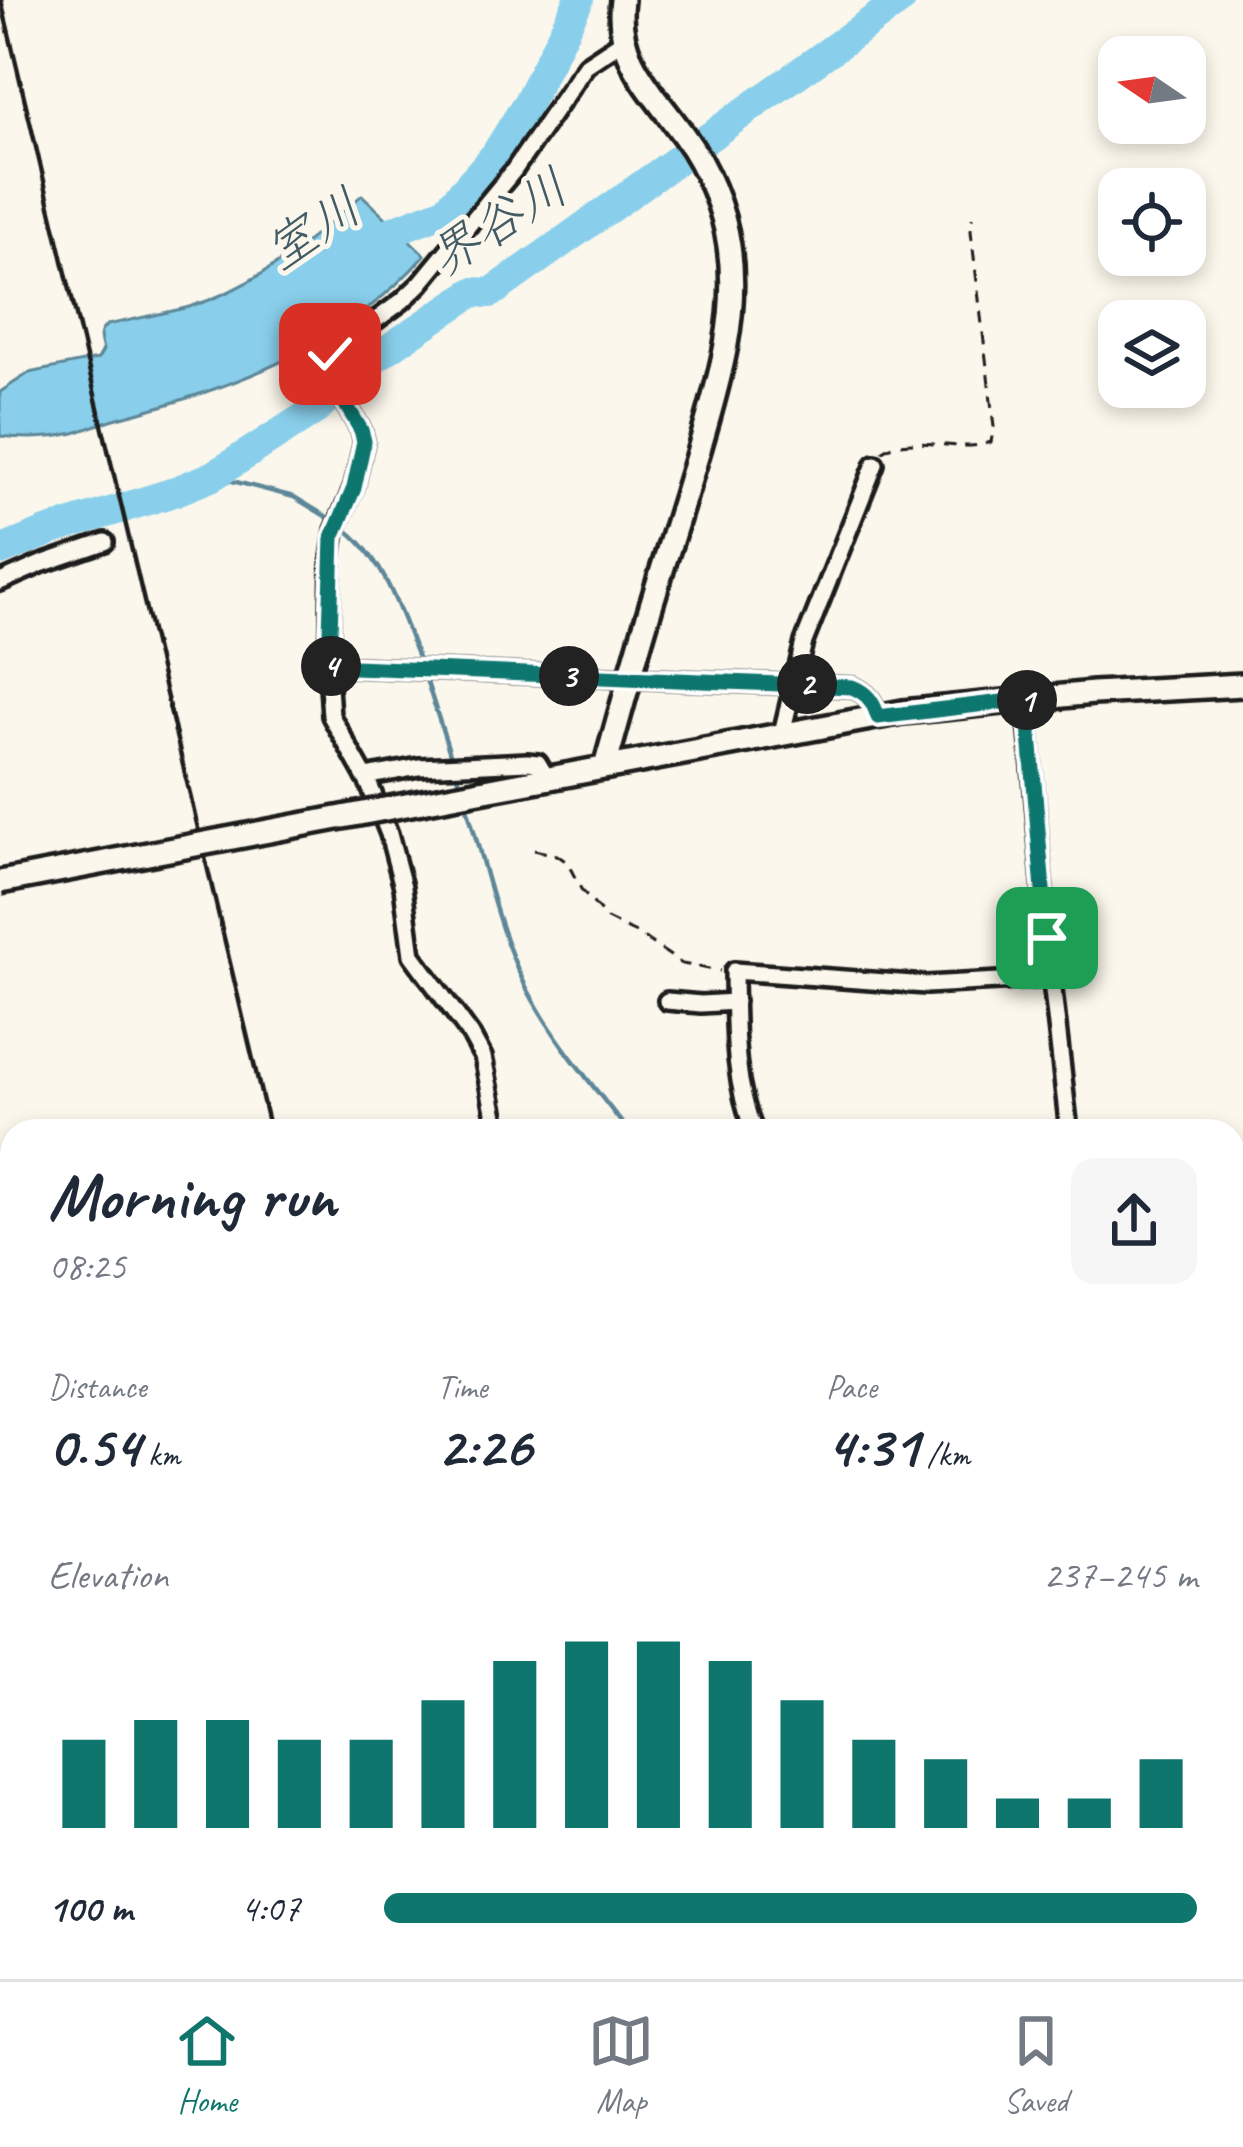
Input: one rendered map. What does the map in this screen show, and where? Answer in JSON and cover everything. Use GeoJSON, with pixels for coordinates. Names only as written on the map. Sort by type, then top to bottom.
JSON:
{"type":"FeatureCollection","features":[{"type":"Feature","properties":{"kind":"street"},"geometry":{"type":"LineString","coordinates":[[605,767],[711,408],[732,314],[729,244],[720,212],[692,149],[631,62],[620,15],[622,0]]}},
{"type":"Feature","properties":{"kind":"street"},"geometry":{"type":"LineString","coordinates":[[496,1119],[483,1057],[412,955],[394,852],[365,777],[331,716],[331,558],[364,452],[361,430],[327,373],[326,363],[330,354],[402,302],[441,261],[514,170],[586,64],[624,40]]}},
{"type":"Feature","properties":{"kind":"street"},"geometry":{"type":"LineString","coordinates":[[782,733],[811,622],[875,464]]}},
{"type":"Feature","properties":{"kind":"street"},"geometry":{"type":"LineString","coordinates":[[0,582],[105,542]]}},
{"type":"Feature","properties":{"kind":"street"},"geometry":{"type":"LineString","coordinates":[[329,666],[852,687],[872,701],[878,717]]}},
{"type":"Feature","properties":{"kind":"street"},"geometry":{"type":"LineString","coordinates":[[0,882],[878,717],[1027,699],[1243,685]]}},
{"type":"Feature","properties":{"kind":"street"},"geometry":{"type":"LineString","coordinates":[[1027,699],[1068,1119]]}},
{"type":"Feature","properties":{"kind":"street"},"geometry":{"type":"LineString","coordinates":[[365,777],[419,767],[527,762],[538,764],[548,778]]}},
{"type":"Feature","properties":{"kind":"street"},"geometry":{"type":"LineString","coordinates":[[751,1119],[735,1039],[734,971],[926,985],[1052,978]]}},
{"type":"Feature","properties":{"kind":"street"},"geometry":{"type":"LineString","coordinates":[[667,1001],[734,1003]]}},
{"type":"Feature","properties":{"kind":"path"},"geometry":{"type":"LineString","coordinates":[[875,464],[886,448],[898,442],[950,447],[992,442],[972,217]]}},
{"type":"Feature","properties":{"kind":"path"},"geometry":{"type":"LineString","coordinates":[[534,850],[567,862],[581,889],[607,919],[640,935],[668,957],[694,968],[734,971]]}},
{"type":"Feature","properties":{"kind":"water"},"geometry":{"type":"Polygon","coordinates":[[[362,195],[425,255],[393,287],[322,340],[244,378],[74,433],[0,436],[0,392],[29,373],[98,359],[107,325],[189,307],[237,288],[302,245],[362,195]]]}},
{"type":"Feature","properties":{"kind":"waterway","name":"室川"},"geometry":{"type":"LineString","coordinates":[[362,246],[445,211],[495,155],[528,102],[579,0]]}},
{"type":"Feature","properties":{"kind":"waterway","name":"界谷川"},"geometry":{"type":"LineString","coordinates":[[0,551],[213,476],[317,409],[348,376],[473,292],[491,293],[901,0]]}},
{"type":"Feature","properties":{"kind":"waterway"},"geometry":{"type":"LineString","coordinates":[[213,476],[294,497],[332,520]]}},
{"type":"Feature","properties":{"kind":"waterway"},"geometry":{"type":"LineString","coordinates":[[341,526],[381,571],[421,665]]}},
{"type":"Feature","properties":{"kind":"waterway"},"geometry":{"type":"LineString","coordinates":[[425,676],[460,785]]}},
{"type":"Feature","properties":{"kind":"waterway"},"geometry":{"type":"LineString","coordinates":[[465,801],[518,970],[568,1054],[619,1119]]}},
{"type":"Feature","properties":{"kind":"railway"},"geometry":{"type":"LineString","coordinates":[[1,0],[267,1119]]}},
{"type":"Feature","properties":{"kind":"route"},"geometry":{"type":"LineString","coordinates":[[330,354],[327,373],[361,430],[364,452],[333,537],[329,666],[852,687],[872,701],[878,717],[1027,699],[1047,938]]}}]}
